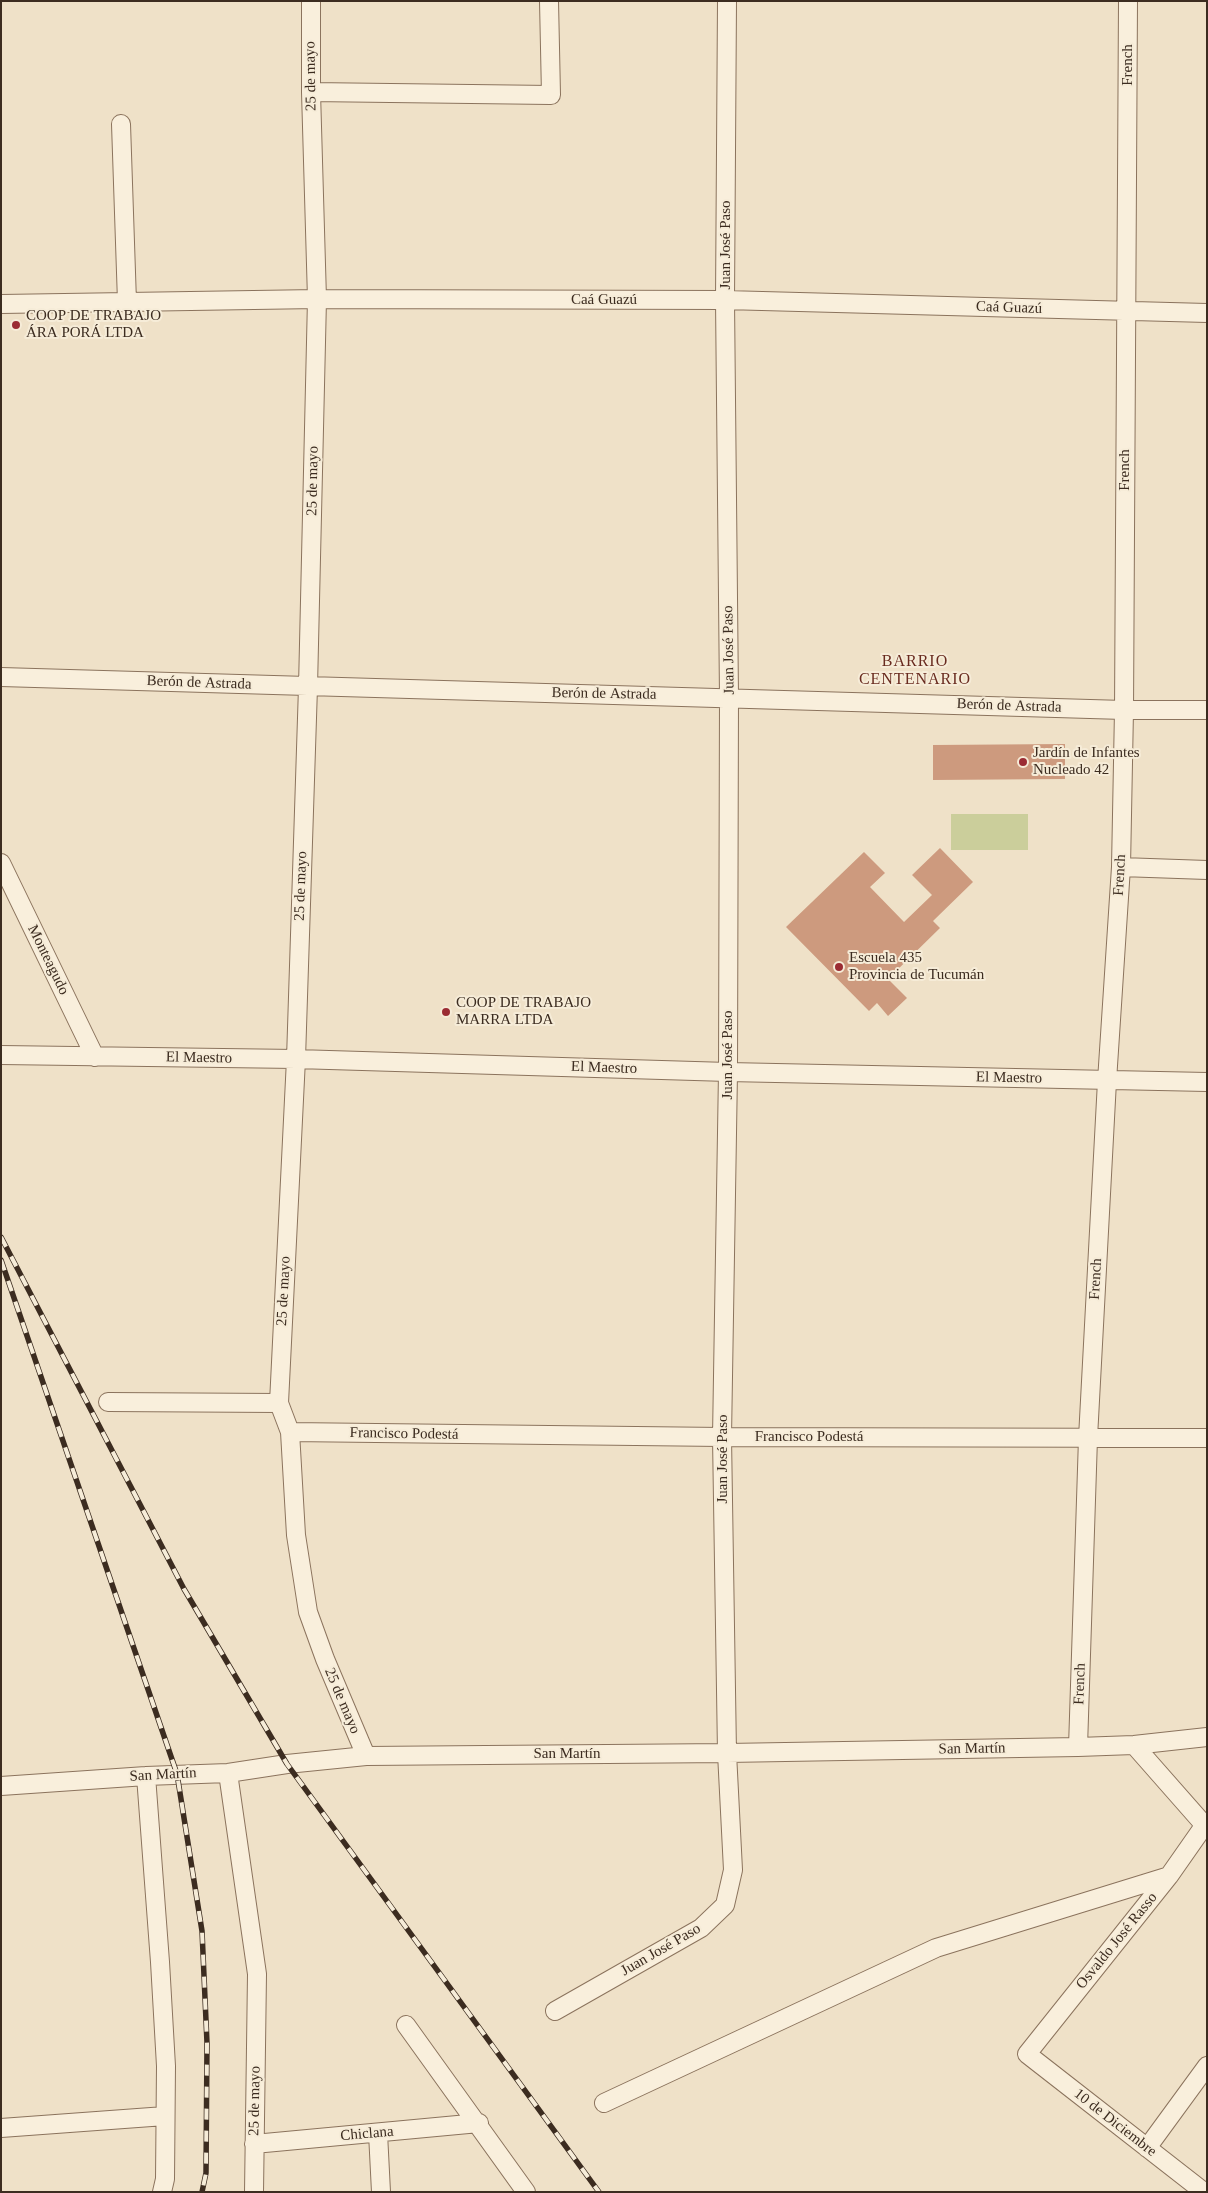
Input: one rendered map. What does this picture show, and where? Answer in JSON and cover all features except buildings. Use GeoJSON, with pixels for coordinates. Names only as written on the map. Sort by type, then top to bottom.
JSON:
{"type":"FeatureCollection","features":[{"type":"Feature","properties":{"kind":"street","name":"25 de mayo"},"geometry":{"type":"LineString","coordinates":[[311,1],[311,92],[317,299],[308,687],[296,1059],[279,1403],[290,1432],[296,1535],[308,1612],[325,1660],[366,1756]]}},
{"type":"Feature","properties":{"kind":"street"},"geometry":{"type":"LineString","coordinates":[[311,92],[551,94],[549,1]]}},
{"type":"Feature","properties":{"kind":"street","name":"Juan José Paso"},"geometry":{"type":"LineString","coordinates":[[554,2011],[702,1928],[726,1905],[733,1870],[727,1753],[722,1437],[728,1072],[729,697],[725,300],[727,1]]}},
{"type":"Feature","properties":{"kind":"street","name":"French"},"geometry":{"type":"LineString","coordinates":[[1078,1747],[1088,1438],[1107,1081],[1121,867],[1124,710],[1128,1]]}},
{"type":"Feature","properties":{"kind":"street"},"geometry":{"type":"LineString","coordinates":[[121,124],[127,302]]}},
{"type":"Feature","properties":{"kind":"street","name":"Caá Guazú"},"geometry":{"type":"LineString","coordinates":[[1,304],[317,299],[725,300],[1207,313]]}},
{"type":"Feature","properties":{"kind":"street","name":"Berón de Astrada"},"geometry":{"type":"LineString","coordinates":[[1,677],[1124,710],[1207,710]]}},
{"type":"Feature","properties":{"kind":"street","name":"Monteagudo"},"geometry":{"type":"LineString","coordinates":[[1,863],[95,1057]]}},
{"type":"Feature","properties":{"kind":"street"},"geometry":{"type":"LineString","coordinates":[[1121,867],[1207,870]]}},
{"type":"Feature","properties":{"kind":"street","name":"El Maestro"},"geometry":{"type":"LineString","coordinates":[[1,1055],[296,1059],[728,1072],[1207,1082]]}},
{"type":"Feature","properties":{"kind":"street"},"geometry":{"type":"LineString","coordinates":[[108,1402],[279,1403]]}},
{"type":"Feature","properties":{"kind":"street","name":"Francisco Podestá"},"geometry":{"type":"LineString","coordinates":[[290,1432],[722,1437],[1207,1438]]}},
{"type":"Feature","properties":{"kind":"street","name":"San Martín"},"geometry":{"type":"LineString","coordinates":[[1,1786],[146,1776],[228,1773],[288,1764],[366,1756],[727,1753],[1078,1747],[1134,1745],[1207,1737]]}},
{"type":"Feature","properties":{"kind":"street"},"geometry":{"type":"LineString","coordinates":[[1134,1745],[1205,1827]]}},
{"type":"Feature","properties":{"kind":"street","name":"25 de mayo"},"geometry":{"type":"LineString","coordinates":[[228,1773],[257,1974],[254,2192]]}},
{"type":"Feature","properties":{"kind":"street"},"geometry":{"type":"LineString","coordinates":[[146,1776],[166,2066],[165,2179],[162,2192]]}},
{"type":"Feature","properties":{"kind":"street","name":"Osvaldo José Rasso"},"geometry":{"type":"LineString","coordinates":[[1027,2054],[1170,1876],[1205,1827]]}},
{"type":"Feature","properties":{"kind":"street"},"geometry":{"type":"LineString","coordinates":[[604,2102],[936,1948],[1170,1876]]}},
{"type":"Feature","properties":{"kind":"street"},"geometry":{"type":"LineString","coordinates":[[406,2025],[479,2123],[526,2192]]}},
{"type":"Feature","properties":{"kind":"street","name":"10 de Diciembre"},"geometry":{"type":"LineString","coordinates":[[1027,2054],[1204,2192]]}},
{"type":"Feature","properties":{"kind":"street"},"geometry":{"type":"LineString","coordinates":[[1147,2148],[1207,2066]]}},
{"type":"Feature","properties":{"kind":"street"},"geometry":{"type":"LineString","coordinates":[[1,2128],[165,2116]]}},
{"type":"Feature","properties":{"kind":"street","name":"Chiclana"},"geometry":{"type":"LineString","coordinates":[[254,2144],[479,2123]]}},
{"type":"Feature","properties":{"kind":"street"},"geometry":{"type":"LineString","coordinates":[[378,2133],[381,2192]]}},
{"type":"Feature","properties":{"kind":"green space"},"geometry":{"type":"Polygon","coordinates":[[[951,814],[1028,814],[1028,850],[951,850],[951,814]]]}},
{"type":"Feature","properties":{"kind":"railway"},"geometry":{"type":"LineString","coordinates":[[1,1237],[184,1589],[287,1764],[599,2192]]}},
{"type":"Feature","properties":{"kind":"railway"},"geometry":{"type":"LineString","coordinates":[[1,1260],[177,1774],[202,1931],[207,2043],[206,2173],[202,2192]]}},
{"type":"Feature","properties":{"kind":"place","name":"COOP DE TRABAJO ÁRA PORÁ LTDA"},"geometry":{"type":"Point","coordinates":[16,325]}},
{"type":"Feature","properties":{"kind":"place","name":"Jardín de Infantes Nucleado 42"},"geometry":{"type":"Point","coordinates":[1023,762]}},
{"type":"Feature","properties":{"kind":"place","name":"Escuela 435 Provincia de Tucumán"},"geometry":{"type":"Point","coordinates":[839,967]}},
{"type":"Feature","properties":{"kind":"place","name":"COOP DE TRABAJO MARRA LTDA"},"geometry":{"type":"Point","coordinates":[446,1012]}},
{"type":"Feature","properties":{"kind":"district","name":"BARRIO CENTENARIO"},"geometry":{"type":"Point","coordinates":[915,671]}}]}
